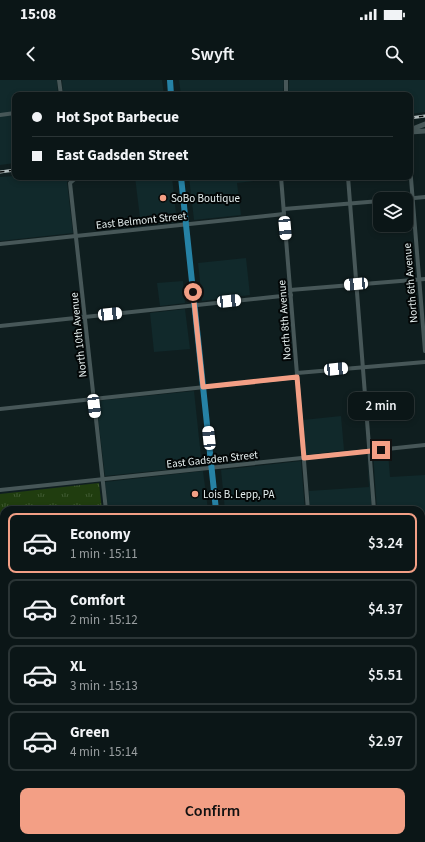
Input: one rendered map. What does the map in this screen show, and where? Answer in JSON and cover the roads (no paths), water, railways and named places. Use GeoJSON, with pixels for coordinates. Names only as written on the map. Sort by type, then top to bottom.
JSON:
{"type":"FeatureCollection","features":[{"type":"Feature","properties":{"kind":"main road"},"geometry":{"type":"LineString","coordinates":[[170,80],[171,92]]}},
{"type":"Feature","properties":{"kind":"main road"},"geometry":{"type":"LineString","coordinates":[[181,180],[216,506]]}},
{"type":"Feature","properties":{"kind":"street"},"geometry":{"type":"LineString","coordinates":[[59,80],[61,92]]}},
{"type":"Feature","properties":{"kind":"street"},"geometry":{"type":"LineString","coordinates":[[286,80],[286,92]]}},
{"type":"Feature","properties":{"kind":"street"},"geometry":{"type":"LineString","coordinates":[[0,115],[12,113]]}},
{"type":"Feature","properties":{"kind":"street"},"geometry":{"type":"LineString","coordinates":[[413,130],[425,124]]}},
{"type":"Feature","properties":{"kind":"street"},"geometry":{"type":"LineString","coordinates":[[413,131],[425,131]]}},
{"type":"Feature","properties":{"kind":"street","name":"North 10th Avenue"},"geometry":{"type":"LineString","coordinates":[[74,180],[70,183],[105,506]]}},
{"type":"Feature","properties":{"kind":"street","name":"North 8th Avenue"},"geometry":{"type":"LineString","coordinates":[[281,180],[308,506]]}},
{"type":"Feature","properties":{"kind":"street"},"geometry":{"type":"LineString","coordinates":[[348,180],[374,506]]}},
{"type":"Feature","properties":{"kind":"street","name":"North 6th Avenue"},"geometry":{"type":"LineString","coordinates":[[411,180],[412,192]]}},
{"type":"Feature","properties":{"kind":"street"},"geometry":{"type":"LineString","coordinates":[[413,198],[425,197]]}},
{"type":"Feature","properties":{"kind":"street","name":"North 6th Avenue"},"geometry":{"type":"LineString","coordinates":[[413,198],[425,351]]}},
{"type":"Feature","properties":{"kind":"street","name":"East Belmont Street"},"geometry":{"type":"LineString","coordinates":[[0,244],[373,202]]}},
{"type":"Feature","properties":{"kind":"street"},"geometry":{"type":"LineString","coordinates":[[0,326],[194,305],[356,284],[425,279]]}},
{"type":"Feature","properties":{"kind":"street"},"geometry":{"type":"LineString","coordinates":[[0,408],[203,387],[363,367],[425,362]]}},
{"type":"Feature","properties":{"kind":"street","name":"East Gadsden Street"},"geometry":{"type":"LineString","coordinates":[[0,490],[425,445]]}},
{"type":"Feature","properties":{"kind":"railway"},"geometry":{"type":"LineString","coordinates":[[413,118],[425,116]]}},
{"type":"Feature","properties":{"kind":"railway"},"geometry":{"type":"LineString","coordinates":[[0,172],[12,170]]}},
{"type":"Feature","properties":{"kind":"place","name":"SoBo Boutique"},"geometry":{"type":"Point","coordinates":[163,198]}},
{"type":"Feature","properties":{"kind":"place","name":"Lois B. Lepp, PA"},"geometry":{"type":"Point","coordinates":[195,494]}}]}
